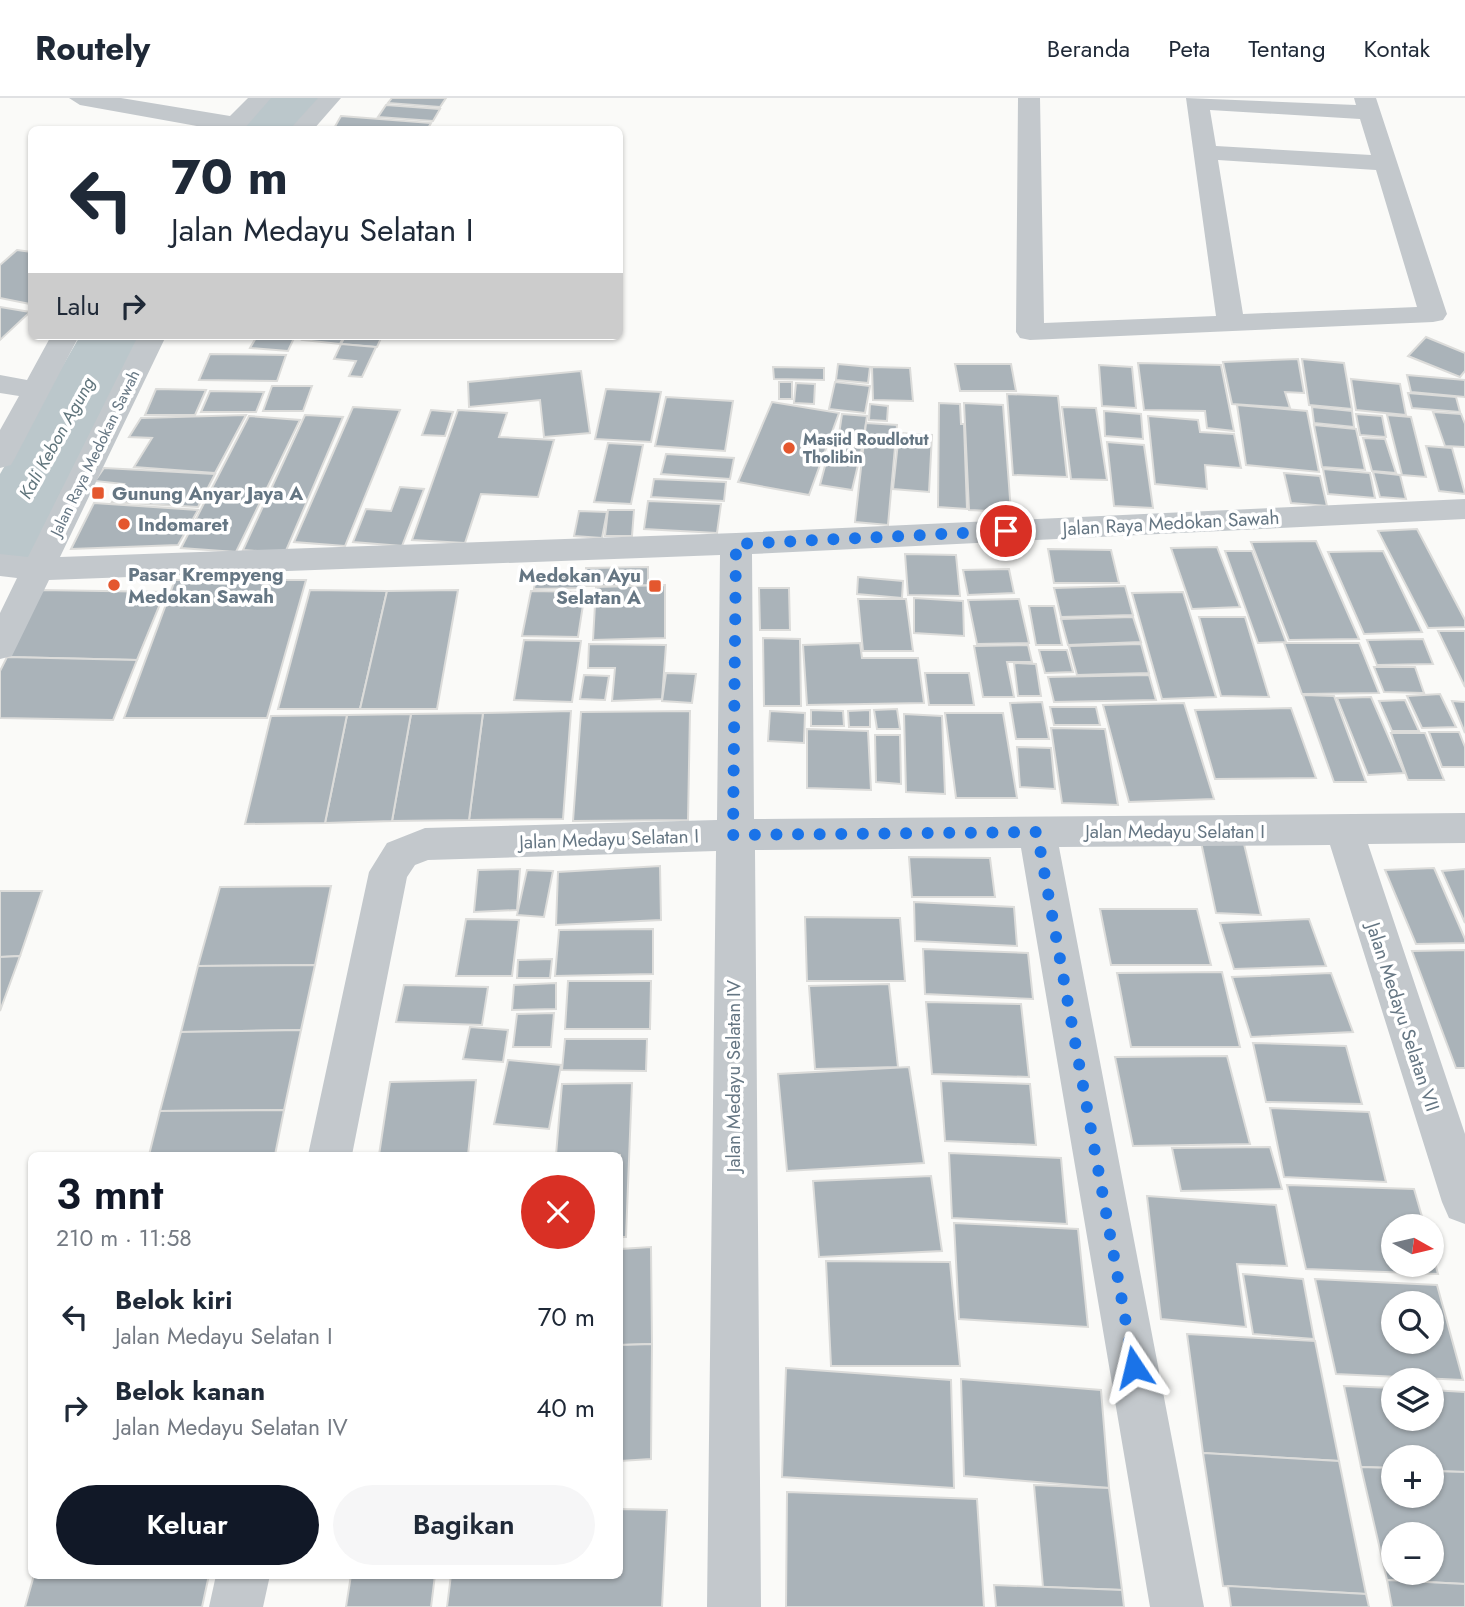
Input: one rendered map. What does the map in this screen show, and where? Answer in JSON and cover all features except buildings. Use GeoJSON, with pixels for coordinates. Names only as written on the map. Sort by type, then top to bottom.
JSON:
{"type":"FeatureCollection","features":[{"type":"Feature","properties":{"kind":"street"},"geometry":{"type":"LineString","coordinates":[[80,98],[228,126]]}},
{"type":"Feature","properties":{"kind":"street"},"geometry":{"type":"LineString","coordinates":[[234,126],[260,98]]}},
{"type":"Feature","properties":{"kind":"street"},"geometry":{"type":"LineString","coordinates":[[304,126],[330,98]]}},
{"type":"Feature","properties":{"kind":"street"},"geometry":{"type":"LineString","coordinates":[[1029,98],[1030,332],[1433,314],[1368,106],[1198,100],[1231,323]]}},
{"type":"Feature","properties":{"kind":"street"},"geometry":{"type":"LineString","coordinates":[[1205,152],[1386,163]]}},
{"type":"Feature","properties":{"kind":"street"},"geometry":{"type":"LineString","coordinates":[[0,458],[63,340]]}},
{"type":"Feature","properties":{"kind":"street","name":"Jalan Raya Medokan Sawah"},"geometry":{"type":"LineString","coordinates":[[0,647],[20,567],[150,340]]}},
{"type":"Feature","properties":{"kind":"street"},"geometry":{"type":"LineString","coordinates":[[0,384],[36,390]]}},
{"type":"Feature","properties":{"kind":"street","name":"Jalan Raya Medokan Sawah"},"geometry":{"type":"LineString","coordinates":[[20,567],[736,544],[1465,509]]}},
{"type":"Feature","properties":{"kind":"street","name":"Jalan Medayu Selatan IV"},"geometry":{"type":"LineString","coordinates":[[734,1607],[733,835],[736,544]]}},
{"type":"Feature","properties":{"kind":"street","name":"Jalan Medayu Selatan I"},"geometry":{"type":"LineString","coordinates":[[331,1152],[388,872],[401,854],[425,844],[733,835],[1465,828]]}},
{"type":"Feature","properties":{"kind":"street","name":"Jalan Medayu Selatan VII"},"geometry":{"type":"LineString","coordinates":[[1343,830],[1448,1106],[1465,1202]]}},
{"type":"Feature","properties":{"kind":"street"},"geometry":{"type":"LineString","coordinates":[[1037,832],[1177,1607]]}},
{"type":"Feature","properties":{"kind":"street"},"geometry":{"type":"LineString","coordinates":[[236,1607],[242,1579]]}},
{"type":"Feature","properties":{"kind":"waterway","name":"Kali Kebon Agung"},"geometry":{"type":"LineString","coordinates":[[270,126],[297,98]]}},
{"type":"Feature","properties":{"kind":"waterway","name":"Kali Kebon Agung"},"geometry":{"type":"LineString","coordinates":[[0,541],[112,340]]}},
{"type":"Feature","properties":{"kind":"place","name":"Masjid Roudlotut Tholibin"},"geometry":{"type":"Point","coordinates":[789,448]}},
{"type":"Feature","properties":{"kind":"place","name":"Gunung Anyar Jaya A"},"geometry":{"type":"Point","coordinates":[98,493]}},
{"type":"Feature","properties":{"kind":"place","name":"Indomaret"},"geometry":{"type":"Point","coordinates":[124,524]}},
{"type":"Feature","properties":{"kind":"place","name":"Pasar Krempyeng Medokan Sawah"},"geometry":{"type":"Point","coordinates":[114,585]}},
{"type":"Feature","properties":{"kind":"place","name":"Medokan Ayu Selatan A"},"geometry":{"type":"Point","coordinates":[655,586]}},
{"type":"Feature","properties":{"kind":"route"},"geometry":{"type":"LineString","coordinates":[[1006,531],[736,544],[733,835],[1037,832],[1134,1367]]}}]}
